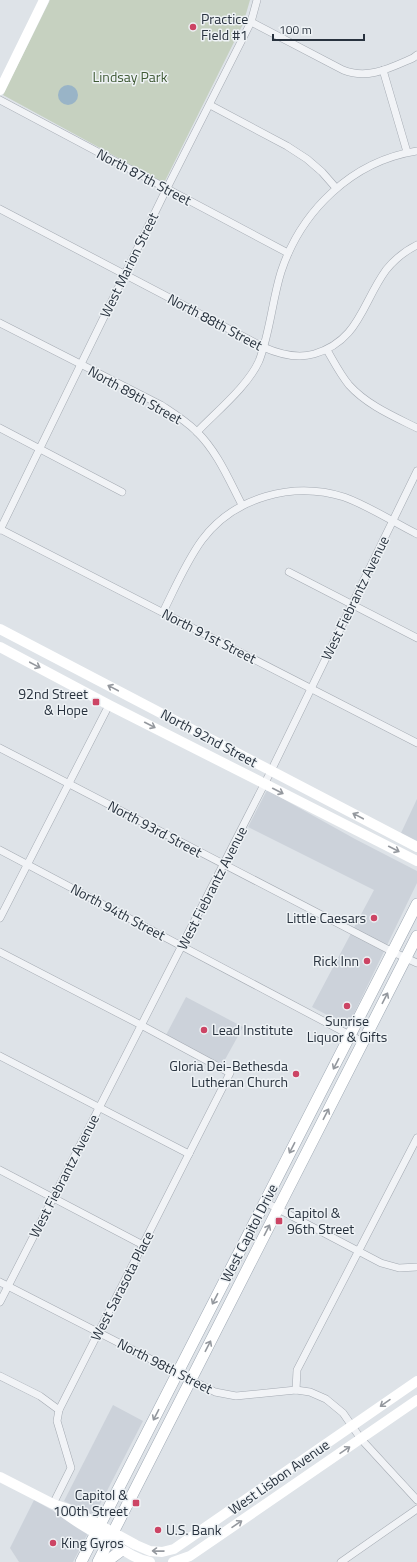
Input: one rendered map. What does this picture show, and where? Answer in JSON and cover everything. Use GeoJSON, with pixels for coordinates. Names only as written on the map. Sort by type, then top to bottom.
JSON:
{"type":"FeatureCollection","features":[{"type":"Feature","properties":{"kind":"main road"},"geometry":{"type":"LineString","coordinates":[[0,90],[44,0]]}},
{"type":"Feature","properties":{"kind":"main road","name":"North 92nd Street"},"geometry":{"type":"LineString","coordinates":[[0,629],[417,847]]}},
{"type":"Feature","properties":{"kind":"main road","name":"North 92nd Street"},"geometry":{"type":"LineString","coordinates":[[0,647],[109,705],[417,861]]}},
{"type":"Feature","properties":{"kind":"main road","name":"West Capitol Drive"},"geometry":{"type":"LineString","coordinates":[[98,1562],[104,1533],[123,1480],[417,904]]}},
{"type":"Feature","properties":{"kind":"main road","name":"West Capitol Drive"},"geometry":{"type":"LineString","coordinates":[[81,1562],[104,1533],[144,1474],[417,936]]}},
{"type":"Feature","properties":{"kind":"main road","name":"West Lisbon Avenue"},"geometry":{"type":"LineString","coordinates":[[104,1533],[150,1551],[162,1552],[174,1549],[417,1381]]}},
{"type":"Feature","properties":{"kind":"main road","name":"West Lisbon Avenue"},"geometry":{"type":"LineString","coordinates":[[179,1561],[190,1556],[417,1400]]}},
{"type":"Feature","properties":{"kind":"main road"},"geometry":{"type":"LineString","coordinates":[[144,1438],[148,1446],[141,1465],[144,1474]]}},
{"type":"Feature","properties":{"kind":"main road"},"geometry":{"type":"LineString","coordinates":[[0,1477],[53,1504],[74,1512],[104,1533],[122,1550],[150,1562]]}},
{"type":"Feature","properties":{"kind":"main road"},"geometry":{"type":"LineString","coordinates":[[92,1562],[104,1533]]}},
{"type":"Feature","properties":{"kind":"main road"},"geometry":{"type":"LineString","coordinates":[[174,1549],[179,1561]]}},
{"type":"Feature","properties":{"kind":"main road"},"geometry":{"type":"LineString","coordinates":[[106,1562],[122,1550]]}},
{"type":"Feature","properties":{"kind":"street","name":"West Marion Street"},"geometry":{"type":"LineString","coordinates":[[0,530],[80,365],[251,22],[257,0]]}},
{"type":"Feature","properties":{"kind":"street"},"geometry":{"type":"LineString","coordinates":[[251,22],[349,73],[363,75],[383,70],[417,55]]}},
{"type":"Feature","properties":{"kind":"street"},"geometry":{"type":"LineString","coordinates":[[383,70],[407,152]]}},
{"type":"Feature","properties":{"kind":"street","name":"North 87th Street"},"geometry":{"type":"LineString","coordinates":[[0,100],[288,253]]}},
{"type":"Feature","properties":{"kind":"street"},"geometry":{"type":"LineString","coordinates":[[210,105],[287,146],[307,159],[322,172],[336,188]]}},
{"type":"Feature","properties":{"kind":"street"},"geometry":{"type":"LineString","coordinates":[[197,432],[251,375],[258,362],[288,253],[298,233],[312,213],[336,188],[356,174],[378,162],[407,152],[417,151]]}},
{"type":"Feature","properties":{"kind":"street","name":"North 88th Street"},"geometry":{"type":"LineString","coordinates":[[0,209],[263,347],[286,355],[309,355],[327,350]]}},
{"type":"Feature","properties":{"kind":"street"},"geometry":{"type":"LineString","coordinates":[[417,245],[398,258],[387,270],[375,288],[362,314],[346,336],[327,350],[340,374],[358,393],[373,405],[417,428]]}},
{"type":"Feature","properties":{"kind":"street","name":"North 89th Street"},"geometry":{"type":"LineString","coordinates":[[0,323],[161,405],[184,420],[211,448],[242,505]]}},
{"type":"Feature","properties":{"kind":"street"},"geometry":{"type":"LineString","coordinates":[[0,428],[122,492]]}},
{"type":"Feature","properties":{"kind":"street","name":"West Fiebrantz Avenue"},"geometry":{"type":"LineString","coordinates":[[0,1302],[265,784],[417,471]]}},
{"type":"Feature","properties":{"kind":"street"},"geometry":{"type":"LineString","coordinates":[[163,612],[191,557],[203,539],[220,522],[242,505],[262,496],[302,490],[322,492],[344,498],[417,534]]}},
{"type":"Feature","properties":{"kind":"street","name":"North 91st Street"},"geometry":{"type":"LineString","coordinates":[[0,530],[417,743]]}},
{"type":"Feature","properties":{"kind":"street"},"geometry":{"type":"LineString","coordinates":[[289,572],[417,638]]}},
{"type":"Feature","properties":{"kind":"street"},"geometry":{"type":"LineString","coordinates":[[0,918],[109,705]]}},
{"type":"Feature","properties":{"kind":"street","name":"North 93rd Street"},"geometry":{"type":"LineString","coordinates":[[0,748],[223,865],[417,963]]}},
{"type":"Feature","properties":{"kind":"street","name":"North 94th Street"},"geometry":{"type":"LineString","coordinates":[[0,850],[363,1042]]}},
{"type":"Feature","properties":{"kind":"street"},"geometry":{"type":"LineString","coordinates":[[0,952],[141,1025]]}},
{"type":"Feature","properties":{"kind":"street","name":"West Sarasota Place"},"geometry":{"type":"LineString","coordinates":[[53,1504],[71,1468],[57,1421],[59,1410],[230,1074],[141,1025]]}},
{"type":"Feature","properties":{"kind":"street"},"geometry":{"type":"LineString","coordinates":[[0,1056],[188,1154]]}},
{"type":"Feature","properties":{"kind":"street"},"geometry":{"type":"LineString","coordinates":[[296,1390],[297,1370],[417,1138]]}},
{"type":"Feature","properties":{"kind":"street"},"geometry":{"type":"LineString","coordinates":[[0,1170],[143,1245]]}},
{"type":"Feature","properties":{"kind":"street"},"geometry":{"type":"LineString","coordinates":[[264,1202],[381,1263],[399,1268],[417,1267]]}},
{"type":"Feature","properties":{"kind":"street","name":"North 98th Street"},"geometry":{"type":"LineString","coordinates":[[0,1282],[215,1392],[236,1396],[296,1390],[310,1392],[326,1399],[343,1413],[361,1439],[417,1500]]}},
{"type":"Feature","properties":{"kind":"street"},"geometry":{"type":"LineString","coordinates":[[0,1376],[40,1396],[59,1410]]}},
{"type":"Feature","properties":{"kind":"street"},"geometry":{"type":"LineString","coordinates":[[344,1560],[417,1509]]}},
{"type":"Feature","properties":{"kind":"street"},"geometry":{"type":"LineString","coordinates":[[344,1560],[355,1562]]}},
{"type":"Feature","properties":{"kind":"shaded area"},"geometry":{"type":"Polygon","coordinates":[[[267,790],[355,839],[417,871],[417,883],[348,1026],[312,1007],[374,890],[248,827],[267,790]]]}},
{"type":"Feature","properties":{"kind":"shaded area"},"geometry":{"type":"Polygon","coordinates":[[[417,799],[417,841],[401,833],[417,799]]]}},
{"type":"Feature","properties":{"kind":"shaded area"},"geometry":{"type":"Polygon","coordinates":[[[186,997],[243,1027],[222,1065],[166,1035],[186,997]]]}},
{"type":"Feature","properties":{"kind":"shaded area"},"geometry":{"type":"Polygon","coordinates":[[[113,1405],[143,1421],[94,1516],[64,1501],[113,1405]]]}},
{"type":"Feature","properties":{"kind":"shaded area"},"geometry":{"type":"Polygon","coordinates":[[[34,1500],[89,1531],[73,1562],[19,1562],[10,1548],[34,1500]]]}},
{"type":"Feature","properties":{"kind":"green space","name":"Lindsay Park"},"geometry":{"type":"Polygon","coordinates":[[[50,0],[250,0],[243,24],[164,183],[3,95],[50,0]]]}},
{"type":"Feature","properties":{"kind":"water"},"geometry":{"type":"Polygon","coordinates":[[[68,85],[75,88],[78,95],[75,102],[68,105],[61,102],[58,95],[61,88],[68,85]]]}},
{"type":"Feature","properties":{"kind":"place","name":"Practice Field #1"},"geometry":{"type":"Point","coordinates":[193,27]}},
{"type":"Feature","properties":{"kind":"place","name":"92nd Street & Hope"},"geometry":{"type":"Point","coordinates":[96,702]}},
{"type":"Feature","properties":{"kind":"place","name":"Little Caesars"},"geometry":{"type":"Point","coordinates":[374,918]}},
{"type":"Feature","properties":{"kind":"place","name":"Rick Inn"},"geometry":{"type":"Point","coordinates":[367,961]}},
{"type":"Feature","properties":{"kind":"place","name":"Sunrise Liquor & Gifts"},"geometry":{"type":"Point","coordinates":[347,1006]}},
{"type":"Feature","properties":{"kind":"place","name":"Lead Institute"},"geometry":{"type":"Point","coordinates":[204,1030]}},
{"type":"Feature","properties":{"kind":"place","name":"Gloria Dei-Bethesda Lutheran Church"},"geometry":{"type":"Point","coordinates":[296,1074]}},
{"type":"Feature","properties":{"kind":"place","name":"Capitol & 96th Street"},"geometry":{"type":"Point","coordinates":[279,1221]}},
{"type":"Feature","properties":{"kind":"place","name":"Capitol & 100th Street"},"geometry":{"type":"Point","coordinates":[136,1503]}},
{"type":"Feature","properties":{"kind":"place","name":"U.S. Bank"},"geometry":{"type":"Point","coordinates":[158,1530]}},
{"type":"Feature","properties":{"kind":"place","name":"King Gyros"},"geometry":{"type":"Point","coordinates":[53,1543]}}]}
